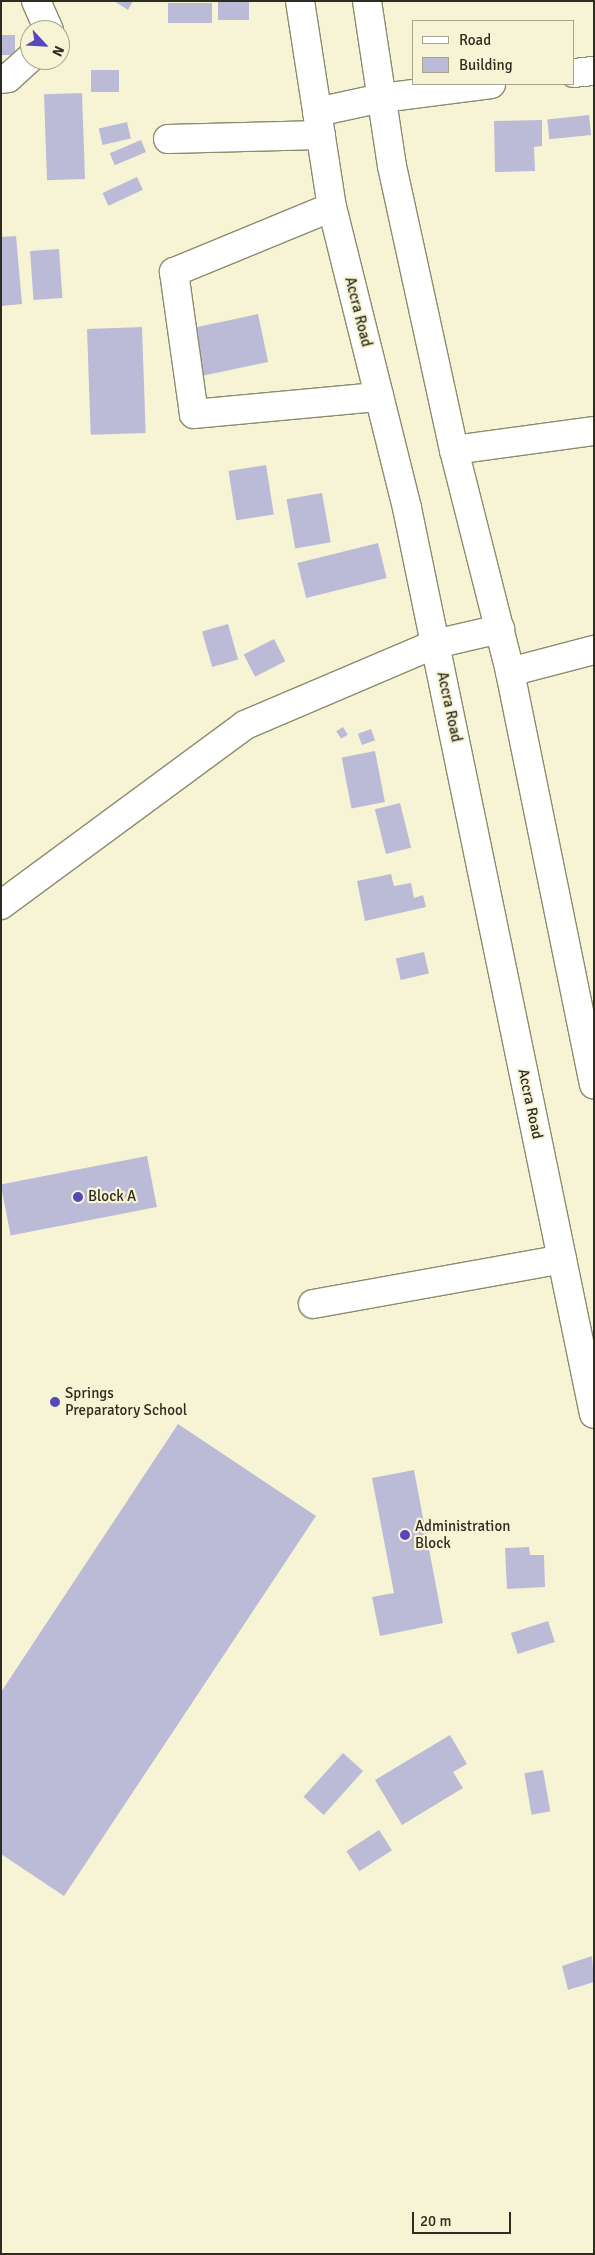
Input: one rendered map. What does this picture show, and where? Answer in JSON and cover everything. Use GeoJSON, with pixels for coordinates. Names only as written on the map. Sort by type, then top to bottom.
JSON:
{"type":"FeatureCollection","features":[{"type":"Feature","properties":{"kind":"main road"},"geometry":{"type":"LineString","coordinates":[[36,1],[45,20]]}},
{"type":"Feature","properties":{"kind":"main road","name":"Accra Road"},"geometry":{"type":"LineString","coordinates":[[300,1],[332,207],[379,397],[435,644],[594,1414]]}},
{"type":"Feature","properties":{"kind":"main road"},"geometry":{"type":"LineString","coordinates":[[367,1],[392,166],[454,450],[510,672],[594,1085]]}},
{"type":"Feature","properties":{"kind":"main road"},"geometry":{"type":"LineString","coordinates":[[1,79],[8,78],[20,67]]}},
{"type":"Feature","properties":{"kind":"main road"},"geometry":{"type":"LineString","coordinates":[[575,73],[594,70]]}},
{"type":"Feature","properties":{"kind":"main road"},"geometry":{"type":"LineString","coordinates":[[168,140],[319,124],[382,98],[483,85]]}},
{"type":"Feature","properties":{"kind":"main road"},"geometry":{"type":"LineString","coordinates":[[332,207],[174,272],[194,414],[379,397]]}},
{"type":"Feature","properties":{"kind":"main road"},"geometry":{"type":"LineString","coordinates":[[454,450],[594,431]]}},
{"type":"Feature","properties":{"kind":"main road"},"geometry":{"type":"LineString","coordinates":[[1,905],[245,725],[435,644],[500,629]]}},
{"type":"Feature","properties":{"kind":"main road"},"geometry":{"type":"LineString","coordinates":[[510,672],[594,650]]}},
{"type":"Feature","properties":{"kind":"main road"},"geometry":{"type":"LineString","coordinates":[[312,1304],[562,1259]]}},
{"type":"Feature","properties":{"kind":"building"},"geometry":{"type":"Polygon","coordinates":[[[114,1],[133,1],[128,10],[114,1]]]}},
{"type":"Feature","properties":{"kind":"building"},"geometry":{"type":"Polygon","coordinates":[[[218,2],[249,2],[249,20],[218,20],[218,2]]]}},
{"type":"Feature","properties":{"kind":"building"},"geometry":{"type":"Polygon","coordinates":[[[168,3],[212,3],[212,23],[168,23],[168,3]]]}},
{"type":"Feature","properties":{"kind":"building"},"geometry":{"type":"Polygon","coordinates":[[[1,35],[15,35],[15,55],[1,55],[1,35]]]}},
{"type":"Feature","properties":{"kind":"building"},"geometry":{"type":"Polygon","coordinates":[[[91,70],[119,70],[119,92],[91,92],[91,70]]]}},
{"type":"Feature","properties":{"kind":"building"},"geometry":{"type":"Polygon","coordinates":[[[82,93],[85,179],[47,180],[44,94],[82,93]]]}},
{"type":"Feature","properties":{"kind":"building"},"geometry":{"type":"Polygon","coordinates":[[[589,115],[591,135],[549,139],[547,119],[589,115]]]}},
{"type":"Feature","properties":{"kind":"building"},"geometry":{"type":"Polygon","coordinates":[[[542,120],[542,146],[534,147],[535,171],[495,172],[494,121],[542,120]]]}},
{"type":"Feature","properties":{"kind":"building"},"geometry":{"type":"Polygon","coordinates":[[[127,122],[131,139],[103,145],[99,129],[127,122]]]}},
{"type":"Feature","properties":{"kind":"building"},"geometry":{"type":"Polygon","coordinates":[[[141,140],[146,152],[115,165],[110,153],[141,140]]]}},
{"type":"Feature","properties":{"kind":"building"},"geometry":{"type":"Polygon","coordinates":[[[137,177],[143,190],[108,206],[103,193],[137,177]]]}},
{"type":"Feature","properties":{"kind":"building"},"geometry":{"type":"Polygon","coordinates":[[[16,236],[22,304],[1,306],[1,237],[16,236]]]}},
{"type":"Feature","properties":{"kind":"building"},"geometry":{"type":"Polygon","coordinates":[[[59,249],[62,298],[33,300],[30,251],[59,249]]]}},
{"type":"Feature","properties":{"kind":"building"},"geometry":{"type":"Polygon","coordinates":[[[258,314],[268,362],[197,377],[187,329],[258,314]]]}},
{"type":"Feature","properties":{"kind":"building"},"geometry":{"type":"Polygon","coordinates":[[[142,327],[146,433],[91,435],[87,329],[142,327]]]}},
{"type":"Feature","properties":{"kind":"building"},"geometry":{"type":"Polygon","coordinates":[[[266,465],[274,514],[236,520],[228,471],[266,465]]]}},
{"type":"Feature","properties":{"kind":"building"},"geometry":{"type":"Polygon","coordinates":[[[322,493],[331,542],[295,548],[287,499],[322,493]]]}},
{"type":"Feature","properties":{"kind":"building"},"geometry":{"type":"Polygon","coordinates":[[[378,543],[387,578],[306,598],[297,563],[378,543]]]}},
{"type":"Feature","properties":{"kind":"building"},"geometry":{"type":"Polygon","coordinates":[[[228,624],[238,660],[212,667],[202,631],[228,624]]]}},
{"type":"Feature","properties":{"kind":"building"},"geometry":{"type":"Polygon","coordinates":[[[274,639],[285,661],[255,677],[244,654],[274,639]]]}},
{"type":"Feature","properties":{"kind":"building"},"geometry":{"type":"Polygon","coordinates":[[[343,727],[348,735],[341,739],[336,731],[343,727]]]}},
{"type":"Feature","properties":{"kind":"building"},"geometry":{"type":"Polygon","coordinates":[[[371,729],[375,740],[362,745],[358,734],[371,729]]]}},
{"type":"Feature","properties":{"kind":"building"},"geometry":{"type":"Polygon","coordinates":[[[375,751],[385,802],[352,809],[342,757],[375,751]]]}},
{"type":"Feature","properties":{"kind":"building"},"geometry":{"type":"Polygon","coordinates":[[[400,803],[411,848],[386,854],[375,809],[400,803]]]}},
{"type":"Feature","properties":{"kind":"building"},"geometry":{"type":"Polygon","coordinates":[[[391,874],[394,886],[411,883],[414,898],[423,895],[426,907],[365,921],[357,881],[391,874]]]}},
{"type":"Feature","properties":{"kind":"building"},"geometry":{"type":"Polygon","coordinates":[[[424,952],[429,973],[401,980],[396,959],[424,952]]]}},
{"type":"Feature","properties":{"kind":"building","name":"Block A"},"geometry":{"type":"Polygon","coordinates":[[[147,1156],[157,1207],[11,1235],[1,1184],[147,1156]]]}},
{"type":"Feature","properties":{"kind":"building"},"geometry":{"type":"Polygon","coordinates":[[[178,1424],[316,1516],[64,1896],[1,1854],[1,1692],[178,1424]]]}},
{"type":"Feature","properties":{"kind":"building","name":"Administration Block"},"geometry":{"type":"Polygon","coordinates":[[[414,1470],[443,1623],[380,1636],[372,1597],[394,1593],[372,1478],[414,1470]]]}},
{"type":"Feature","properties":{"kind":"building"},"geometry":{"type":"Polygon","coordinates":[[[529,1547],[530,1555],[544,1555],[545,1587],[507,1589],[505,1548],[529,1547]]]}},
{"type":"Feature","properties":{"kind":"building"},"geometry":{"type":"Polygon","coordinates":[[[548,1621],[555,1642],[518,1654],[511,1633],[548,1621]]]}},
{"type":"Feature","properties":{"kind":"building"},"geometry":{"type":"Polygon","coordinates":[[[450,1735],[467,1764],[453,1772],[463,1788],[402,1825],[375,1780],[450,1735]]]}},
{"type":"Feature","properties":{"kind":"building"},"geometry":{"type":"Polygon","coordinates":[[[343,1753],[363,1771],[324,1815],[304,1797],[343,1753]]]}},
{"type":"Feature","properties":{"kind":"building"},"geometry":{"type":"Polygon","coordinates":[[[543,1770],[550,1811],[532,1815],[524,1773],[543,1770]]]}},
{"type":"Feature","properties":{"kind":"building"},"geometry":{"type":"Polygon","coordinates":[[[379,1830],[392,1850],[359,1871],[346,1851],[379,1830]]]}},
{"type":"Feature","properties":{"kind":"building"},"geometry":{"type":"Polygon","coordinates":[[[592,1956],[594,1982],[568,1990],[562,1966],[592,1956]]]}},
{"type":"Feature","properties":{"kind":"place","name":"Block A"},"geometry":{"type":"Point","coordinates":[78,1197]}},
{"type":"Feature","properties":{"kind":"place","name":"Springs Preparatory School"},"geometry":{"type":"Point","coordinates":[55,1402]}},
{"type":"Feature","properties":{"kind":"place","name":"Administration Block"},"geometry":{"type":"Point","coordinates":[405,1535]}}]}
